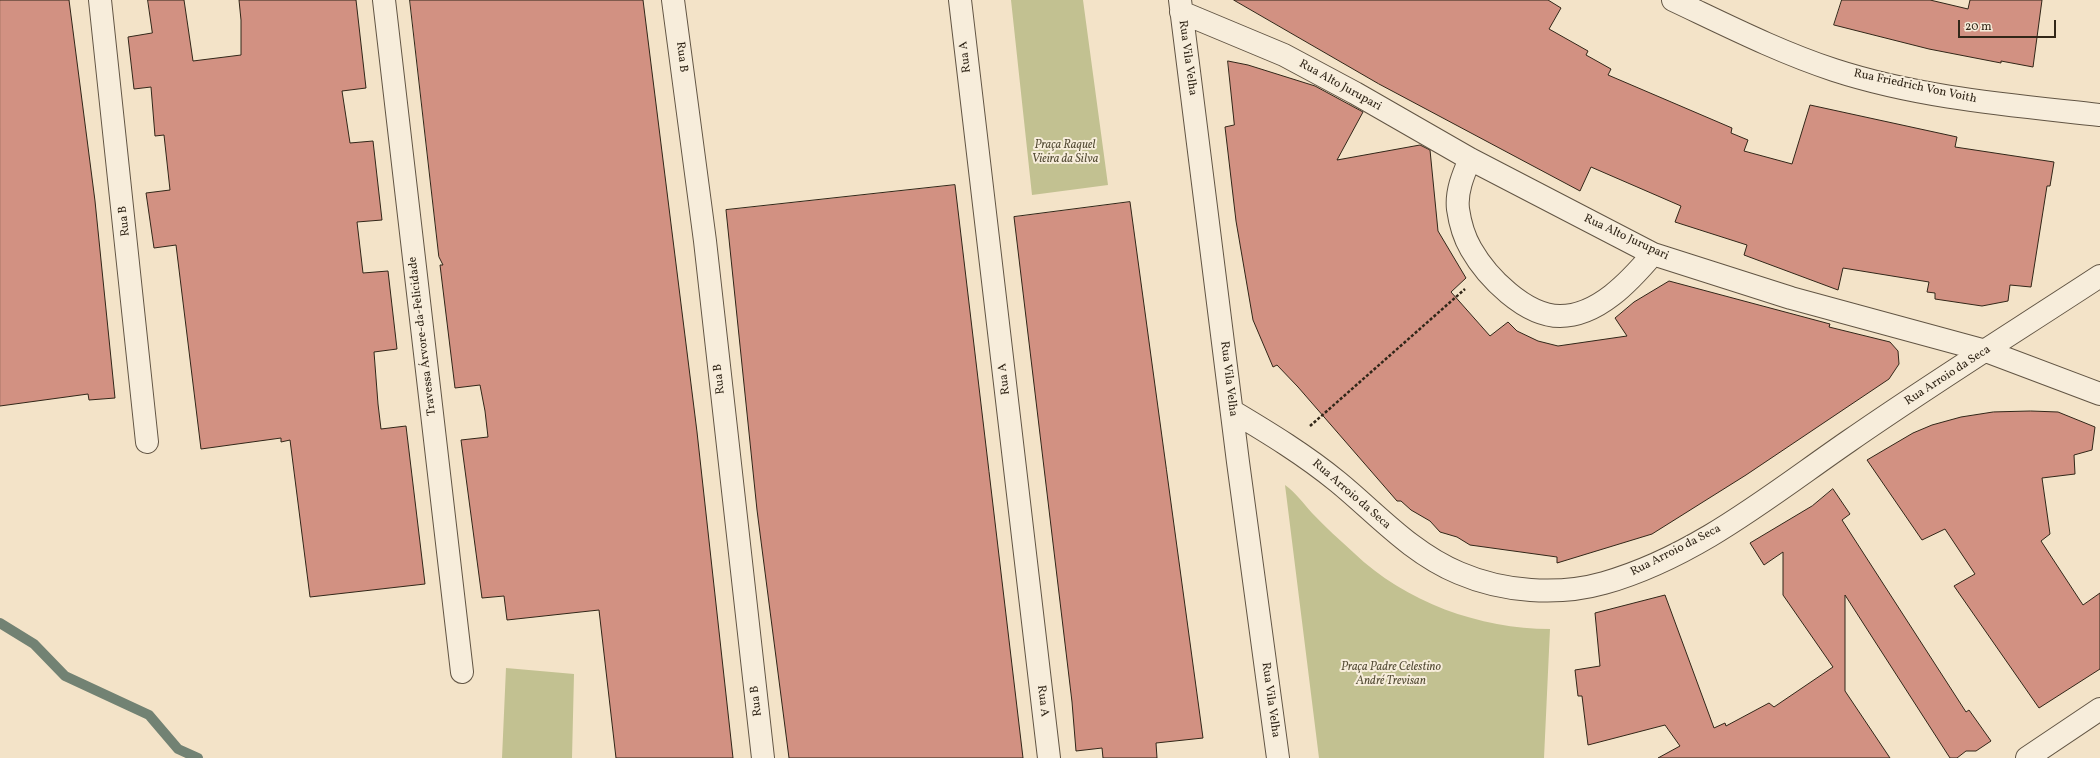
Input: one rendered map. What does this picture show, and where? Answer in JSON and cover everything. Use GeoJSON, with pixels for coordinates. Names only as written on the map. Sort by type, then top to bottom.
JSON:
{"type":"FeatureCollection","features":[{"type":"Feature","properties":{"kind":"street","name":"Rua B"},"geometry":{"type":"LineString","coordinates":[[100,0],[148,442]]}},
{"type":"Feature","properties":{"kind":"street","name":"Travessa Árvore-da-Felicidade"},"geometry":{"type":"LineString","coordinates":[[384,0],[462,672]]}},
{"type":"Feature","properties":{"kind":"street","name":"Rua B"},"geometry":{"type":"LineString","coordinates":[[673,0],[705,241],[763,758]]}},
{"type":"Feature","properties":{"kind":"street","name":"Rua A"},"geometry":{"type":"LineString","coordinates":[[960,0],[1049,758]]}},
{"type":"Feature","properties":{"kind":"street","name":"Rua Friedrich Von Voith"},"geometry":{"type":"LineString","coordinates":[[1673,0],[1757,40],[1834,70],[1881,83],[1990,102],[2100,114]]}},
{"type":"Feature","properties":{"kind":"street","name":"Rua Alto Jurupari"},"geometry":{"type":"LineString","coordinates":[[1180,6],[1284,55],[1355,93],[1470,159],[1653,254],[1791,298],[1986,351],[2100,394]]}},
{"type":"Feature","properties":{"kind":"street","name":"Rua Vila Velha"},"geometry":{"type":"LineString","coordinates":[[1180,6],[1258,619],[1278,758]]}},
{"type":"Feature","properties":{"kind":"street"},"geometry":{"type":"LineString","coordinates":[[1470,159],[1460,183],[1458,208],[1463,232],[1471,249],[1486,270],[1523,304],[1540,314],[1560,316],[1584,311],[1606,299],[1625,285],[1653,254]]}},
{"type":"Feature","properties":{"kind":"street","name":"Rua Arroio da Seca"},"geometry":{"type":"LineString","coordinates":[[1232,411],[1283,441],[1338,482],[1395,533],[1423,553],[1459,573],[1494,584],[1525,589],[1552,591],[1576,589],[1603,584],[1633,573],[1681,551],[1721,529],[1849,440],[2100,276]]}},
{"type":"Feature","properties":{"kind":"street"},"geometry":{"type":"LineString","coordinates":[[2027,758],[2100,710]]}},
{"type":"Feature","properties":{"kind":"path"},"geometry":{"type":"LineString","coordinates":[[1283,441],[1310,426],[1486,270]]}},
{"type":"Feature","properties":{"kind":"green space","name":"Praça Raquel Vieira da Silva"},"geometry":{"type":"Polygon","coordinates":[[[1011,0],[1083,0],[1108,185],[1032,195],[1011,0]]]}},
{"type":"Feature","properties":{"kind":"green space","name":"Praça Padre Celestino André Trevisan"},"geometry":{"type":"Polygon","coordinates":[[[1285,485],[1354,553],[1396,586],[1420,599],[1471,618],[1524,628],[1550,629],[1544,758],[1319,758],[1285,485]]]}},
{"type":"Feature","properties":{"kind":"green space"},"geometry":{"type":"Polygon","coordinates":[[[506,668],[574,674],[572,758],[502,758],[506,668]]]}},
{"type":"Feature","properties":{"kind":"building"},"geometry":{"type":"Polygon","coordinates":[[[0,0],[69,0],[95,201],[115,398],[89,400],[88,394],[0,406],[0,0]]]}},
{"type":"Feature","properties":{"kind":"building"},"geometry":{"type":"Polygon","coordinates":[[[148,0],[184,0],[193,61],[241,55],[241,20],[239,0],[356,0],[366,88],[342,91],[350,143],[373,141],[382,220],[357,222],[363,273],[388,271],[397,349],[374,352],[378,404],[381,429],[406,426],[425,584],[310,597],[290,440],[281,442],[281,438],[201,449],[176,245],[154,248],[146,193],[170,190],[164,135],[155,136],[151,87],[134,89],[128,37],[152,33],[148,0]]]}},
{"type":"Feature","properties":{"kind":"building"},"geometry":{"type":"Polygon","coordinates":[[[410,0],[643,0],[697,432],[733,758],[616,758],[599,610],[507,620],[504,596],[482,598],[461,440],[488,437],[485,411],[480,385],[455,388],[440,265],[443,265],[439,257],[410,0]]]}},
{"type":"Feature","properties":{"kind":"building"},"geometry":{"type":"Polygon","coordinates":[[[1234,0],[1548,0],[1561,8],[1549,29],[1588,51],[1586,55],[1611,69],[1608,75],[1732,128],[1731,133],[1748,140],[1744,151],[1792,164],[1810,105],[1957,137],[1955,147],[2054,162],[2050,186],[2047,186],[2031,287],[2010,285],[2008,301],[1982,306],[1935,299],[1935,293],[1927,292],[1929,282],[1843,268],[1838,290],[1744,255],[1747,245],[1675,222],[1681,206],[1591,167],[1580,191],[1379,84],[1234,0]]]}},
{"type":"Feature","properties":{"kind":"building"},"geometry":{"type":"Polygon","coordinates":[[[1842,0],[1930,0],[1968,9],[1970,0],[2042,0],[2033,67],[2001,61],[2001,63],[1929,49],[1834,25],[1842,0]]]}},
{"type":"Feature","properties":{"kind":"building"},"geometry":{"type":"Polygon","coordinates":[[[1228,61],[1248,65],[1315,86],[1363,112],[1337,160],[1420,145],[1430,150],[1438,231],[1466,278],[1451,292],[1490,336],[1508,322],[1517,331],[1538,341],[1558,346],[1627,336],[1615,318],[1634,302],[1669,281],[1830,324],[1829,327],[1890,342],[1898,351],[1899,364],[1889,379],[1746,475],[1652,534],[1557,563],[1557,557],[1470,545],[1457,537],[1440,532],[1430,521],[1411,510],[1401,501],[1397,501],[1298,387],[1277,365],[1273,367],[1253,320],[1236,221],[1225,127],[1234,125],[1228,61]]]}},
{"type":"Feature","properties":{"kind":"building"},"geometry":{"type":"Polygon","coordinates":[[[955,185],[1023,758],[789,758],[757,510],[726,210],[955,185]]]}},
{"type":"Feature","properties":{"kind":"building"},"geometry":{"type":"Polygon","coordinates":[[[1130,202],[1203,738],[1156,743],[1157,758],[1103,758],[1102,748],[1076,751],[1072,702],[1014,217],[1130,202]]]}},
{"type":"Feature","properties":{"kind":"building"},"geometry":{"type":"Polygon","coordinates":[[[1993,412],[2058,412],[2095,427],[2092,450],[2074,455],[2075,474],[2042,478],[2050,534],[2041,541],[2083,605],[2100,593],[2100,669],[2039,708],[1954,586],[1975,574],[1945,529],[1922,540],[1867,460],[1913,433],[1932,425],[1961,417],[1993,412]]]}},
{"type":"Feature","properties":{"kind":"building"},"geometry":{"type":"Polygon","coordinates":[[[1833,489],[1850,514],[1842,520],[1966,712],[1969,710],[1991,741],[1976,751],[1966,751],[1957,758],[1950,758],[1845,595],[1845,691],[1890,758],[1658,758],[1680,746],[1665,725],[1588,745],[1582,696],[1578,696],[1575,670],[1600,666],[1595,613],[1665,595],[1714,728],[1725,723],[1726,726],[1769,703],[1774,707],[1833,667],[1783,595],[1783,552],[1764,565],[1750,543],[1812,506],[1833,489]]]}},
{"type":"Feature","properties":{"kind":"waterway"},"geometry":{"type":"LineString","coordinates":[[0,623],[34,644],[65,676],[149,715],[178,749],[198,758]]}}]}
